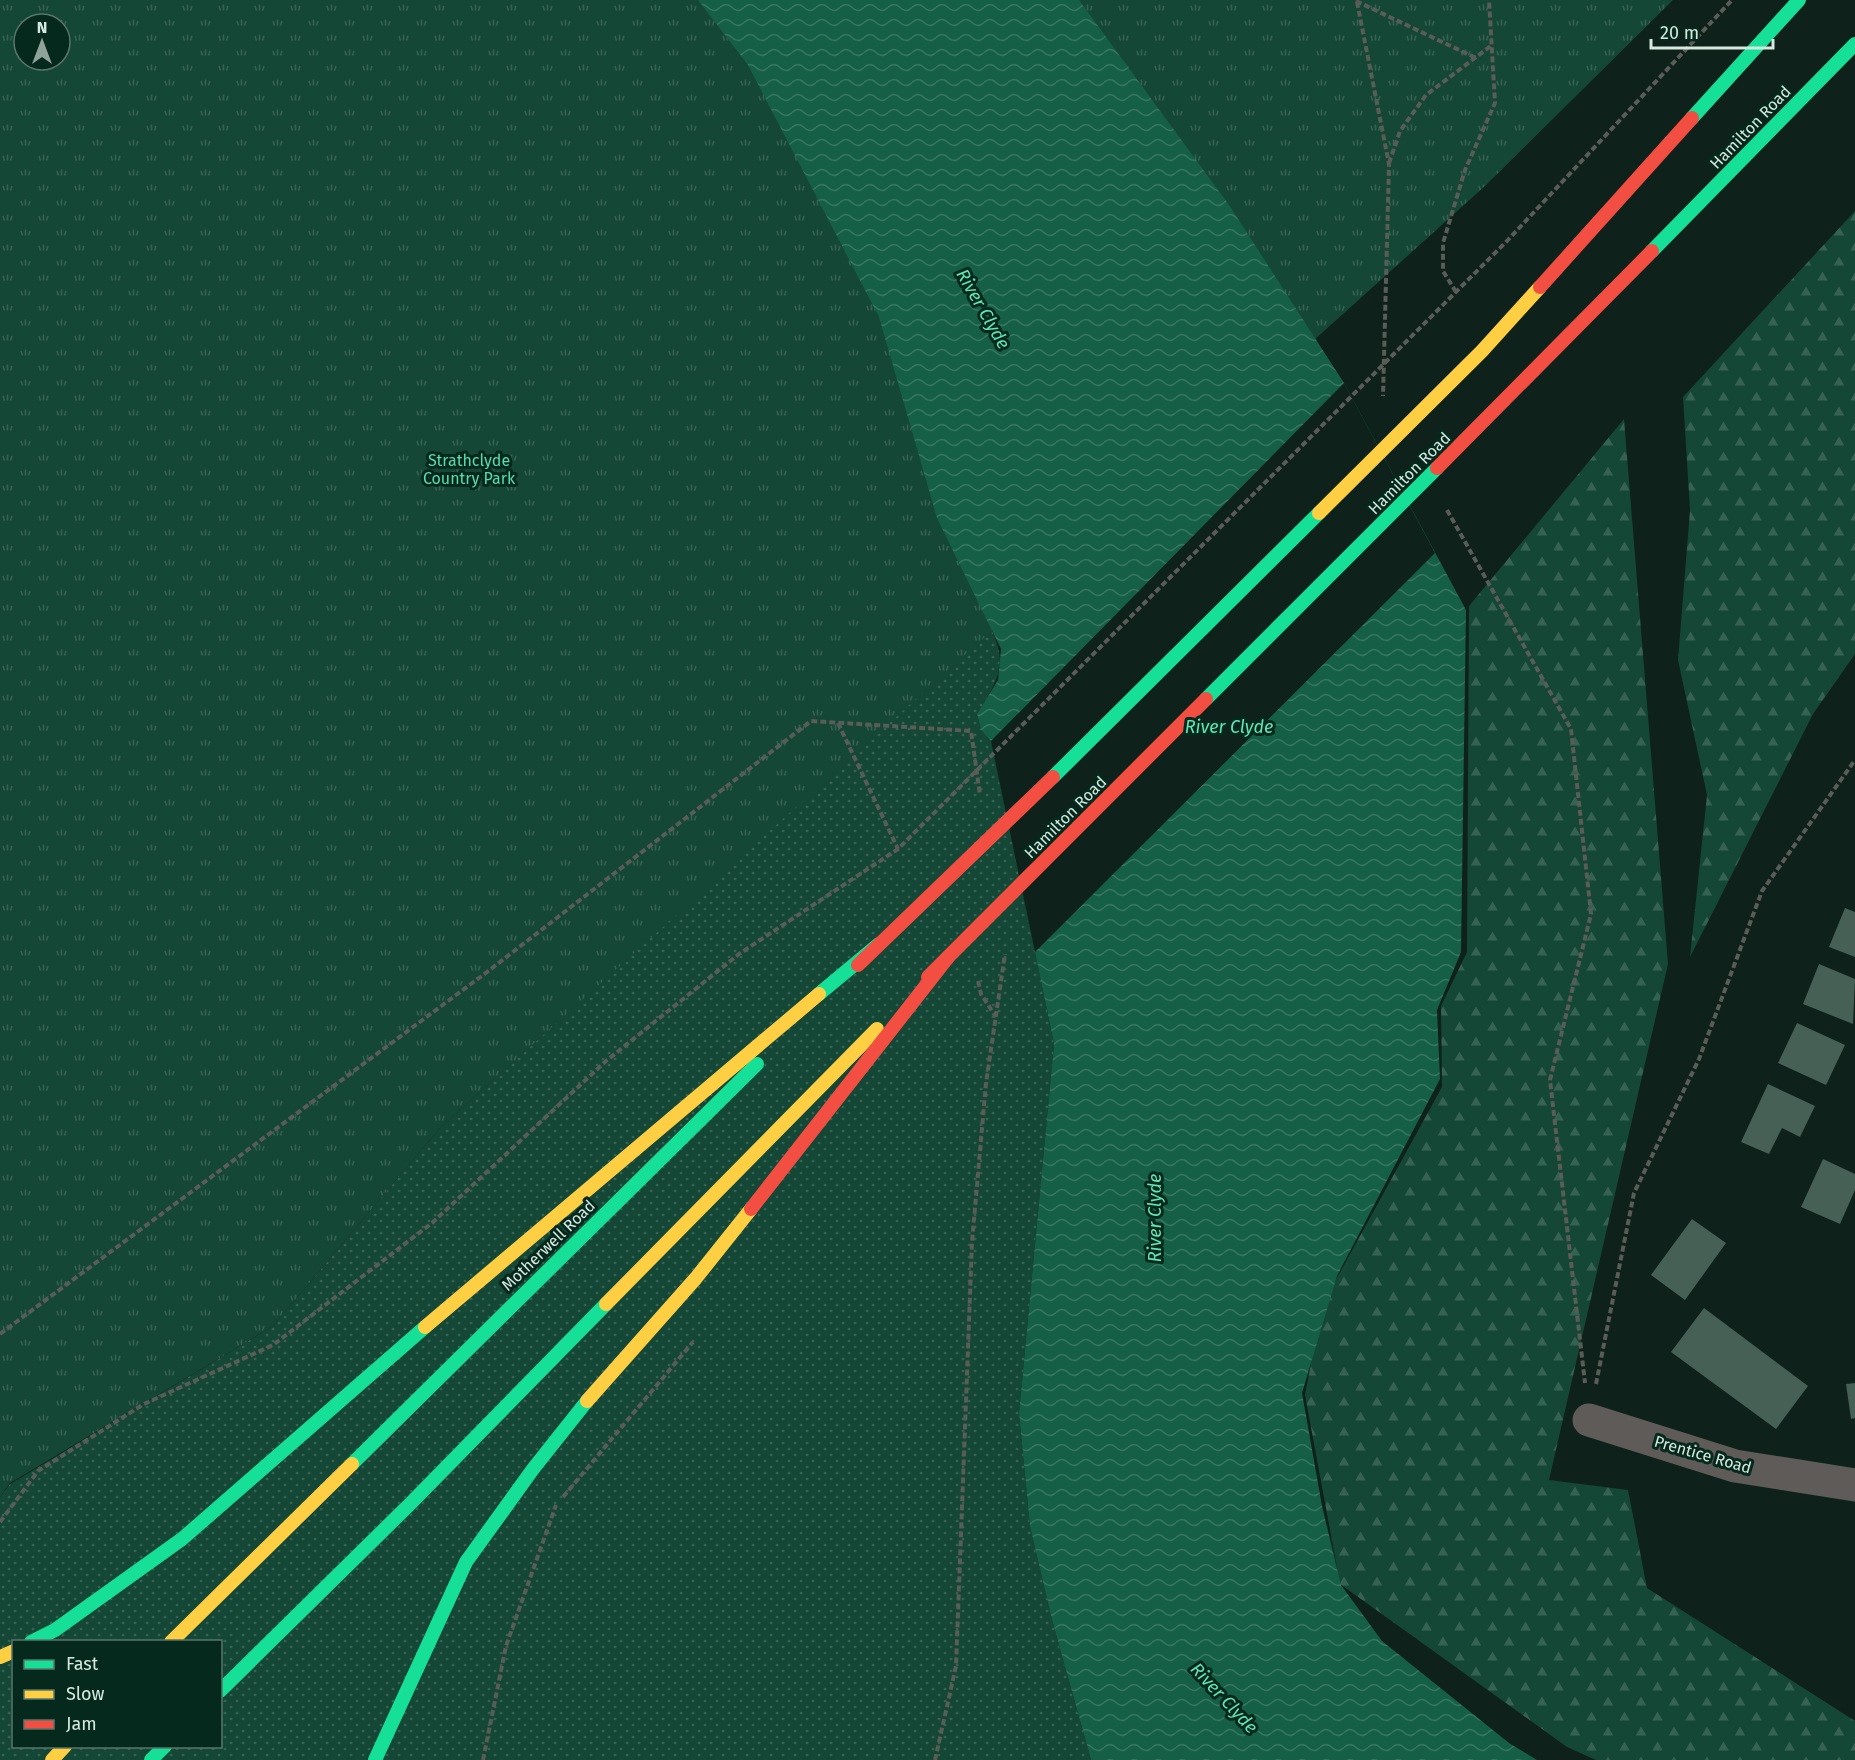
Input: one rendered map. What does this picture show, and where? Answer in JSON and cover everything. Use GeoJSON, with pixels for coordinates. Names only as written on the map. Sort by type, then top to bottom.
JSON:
{"type":"FeatureCollection","features":[{"type":"Feature","properties":{"kind":"main road","name":"Motherwell Road"},"geometry":{"type":"LineString","coordinates":[[172,1640],[523,1292],[879,944],[952,877],[1482,351],[1798,0]]}},
{"type":"Feature","properties":{"kind":"main road","name":"Hamilton Road"},"geometry":{"type":"LineString","coordinates":[[949,956],[1518,387],[1855,44]]}},
{"type":"Feature","properties":{"kind":"main road"},"geometry":{"type":"LineString","coordinates":[[33,1640],[55,1630],[182,1539],[493,1268],[879,944]]}},
{"type":"Feature","properties":{"kind":"main road"},"geometry":{"type":"LineString","coordinates":[[222,1689],[411,1503],[949,956]]}},
{"type":"Feature","properties":{"kind":"main road"},"geometry":{"type":"LineString","coordinates":[[375,1760],[466,1562],[605,1379],[696,1278],[949,956]]}},
{"type":"Feature","properties":{"kind":"main road"},"geometry":{"type":"LineString","coordinates":[[51,1760],[63,1748]]}},
{"type":"Feature","properties":{"kind":"main road"},"geometry":{"type":"LineString","coordinates":[[151,1760],[163,1748]]}},
{"type":"Feature","properties":{"kind":"street","name":"Prentice Road"},"geometry":{"type":"LineString","coordinates":[[1589,1420],[1735,1466],[1855,1485]]}},
{"type":"Feature","properties":{"kind":"path"},"geometry":{"type":"LineString","coordinates":[[1456,292],[1443,271],[1443,243],[1465,170],[1496,103],[1489,0]]}},
{"type":"Feature","properties":{"kind":"path"},"geometry":{"type":"LineString","coordinates":[[0,1522],[38,1471],[144,1404],[273,1345],[432,1223],[606,1061],[739,954],[898,849],[1507,241],[1732,0]]}},
{"type":"Feature","properties":{"kind":"path"},"geometry":{"type":"LineString","coordinates":[[1356,1],[1476,58]]}},
{"type":"Feature","properties":{"kind":"path"},"geometry":{"type":"LineString","coordinates":[[1356,1],[1389,164],[1382,394],[1387,404]]}},
{"type":"Feature","properties":{"kind":"path"},"geometry":{"type":"LineString","coordinates":[[1389,164],[1400,131],[1426,95],[1492,45]]}},
{"type":"Feature","properties":{"kind":"path"},"geometry":{"type":"LineString","coordinates":[[1445,506],[1570,729],[1591,914],[1550,1080],[1589,1420]]}},
{"type":"Feature","properties":{"kind":"path"},"geometry":{"type":"LineString","coordinates":[[0,1334],[487,972],[811,721]]}},
{"type":"Feature","properties":{"kind":"path"},"geometry":{"type":"LineString","coordinates":[[838,723],[898,849]]}},
{"type":"Feature","properties":{"kind":"path"},"geometry":{"type":"LineString","coordinates":[[1589,1420],[1634,1193],[1699,1059],[1762,891],[1855,760]]}},
{"type":"Feature","properties":{"kind":"path"},"geometry":{"type":"LineString","coordinates":[[997,955],[1004,948]]}},
{"type":"Feature","properties":{"kind":"path"},"geometry":{"type":"LineString","coordinates":[[968,984],[976,976],[981,994],[996,1018]]}},
{"type":"Feature","properties":{"kind":"path"},"geometry":{"type":"LineString","coordinates":[[935,1760],[956,1666],[972,1242],[986,1083]]}},
{"type":"Feature","properties":{"kind":"path"},"geometry":{"type":"LineString","coordinates":[[483,1760],[506,1646],[555,1506],[700,1333]]}},
{"type":"Feature","properties":{"kind":"green space","name":"Strathclyde Country Park"},"geometry":{"type":"Polygon","coordinates":[[[0,0],[1673,0],[1485,186],[439,1129],[273,1326],[10,1483],[0,1497],[0,0]]]}},
{"type":"Feature","properties":{"kind":"green space"},"geometry":{"type":"Polygon","coordinates":[[[1855,211],[1855,654],[1813,714],[1690,957],[1707,795],[1678,660],[1690,510],[1683,397],[1855,211]]]}},
{"type":"Feature","properties":{"kind":"green space"},"geometry":{"type":"Polygon","coordinates":[[[1624,419],[1668,964],[1549,1480],[1628,1490],[1647,1588],[1855,1721],[1855,1760],[1596,1760],[1567,1747],[1340,1584],[1305,1395],[1322,1305],[1442,1087],[1441,1006],[1467,952],[1469,606],[1624,419]]]}},
{"type":"Feature","properties":{"kind":"green space"},"geometry":{"type":"Polygon","coordinates":[[[991,629],[1000,663],[995,683],[977,714],[981,730],[991,741],[1054,1044],[1019,1413],[1030,1527],[1052,1620],[1091,1760],[0,1760],[0,1497],[10,1484],[273,1326],[439,1129],[991,629]]]}},
{"type":"Feature","properties":{"kind":"water","name":"River Clyde"},"geometry":{"type":"Polygon","coordinates":[[[698,0],[1079,0],[1229,205],[1344,383],[1466,610],[1461,952],[1437,1010],[1440,1079],[1337,1276],[1302,1393],[1322,1506],[1341,1585],[1382,1641],[1509,1743],[1537,1760],[1091,1760],[1052,1620],[1030,1527],[1019,1413],[1054,1044],[991,741],[981,730],[977,714],[998,680],[1001,649],[937,518],[879,317],[748,65],[698,0]]]}},
{"type":"Feature","properties":{"kind":"pier"},"geometry":{"type":"Polygon","coordinates":[[[1344,383],[1435,553],[1035,952],[991,741],[1344,383]]]}},
{"type":"Feature","properties":{"kind":"building"},"geometry":{"type":"Polygon","coordinates":[[[1845,908],[1855,912],[1855,957],[1829,947],[1845,908]]]}},
{"type":"Feature","properties":{"kind":"building"},"geometry":{"type":"Polygon","coordinates":[[[1819,964],[1855,979],[1853,1024],[1803,1004],[1819,964]]]}},
{"type":"Feature","properties":{"kind":"building"},"geometry":{"type":"Polygon","coordinates":[[[1797,1023],[1845,1045],[1826,1085],[1778,1063],[1797,1023]]]}},
{"type":"Feature","properties":{"kind":"building"},"geometry":{"type":"Polygon","coordinates":[[[1768,1084],[1815,1106],[1800,1137],[1782,1128],[1769,1154],[1741,1142],[1768,1084]]]}},
{"type":"Feature","properties":{"kind":"building"},"geometry":{"type":"Polygon","coordinates":[[[1823,1159],[1855,1174],[1855,1190],[1840,1224],[1801,1207],[1823,1159]]]}},
{"type":"Feature","properties":{"kind":"building"},"geometry":{"type":"Polygon","coordinates":[[[1692,1219],[1726,1243],[1685,1300],[1651,1275],[1692,1219]]]}},
{"type":"Feature","properties":{"kind":"building"},"geometry":{"type":"Polygon","coordinates":[[[1704,1308],[1808,1386],[1776,1429],[1671,1352],[1704,1308]]]}},
{"type":"Feature","properties":{"kind":"building"},"geometry":{"type":"Polygon","coordinates":[[[1855,1383],[1855,1418],[1851,1419],[1846,1384],[1855,1383]]]}},
{"type":"Feature","properties":{"kind":"traffic: fast"},"geometry":{"type":"LineString","coordinates":[[1692,118],[1799,0]]}},
{"type":"Feature","properties":{"kind":"traffic: fast"},"geometry":{"type":"LineString","coordinates":[[1652,251],[1855,44]]}},
{"type":"Feature","properties":{"kind":"traffic: fast"},"geometry":{"type":"LineString","coordinates":[[1206,699],[1437,468]]}},
{"type":"Feature","properties":{"kind":"traffic: fast"},"geometry":{"type":"LineString","coordinates":[[1053,777],[1319,513]]}},
{"type":"Feature","properties":{"kind":"traffic: fast"},"geometry":{"type":"LineString","coordinates":[[819,994],[879,944]]}},
{"type":"Feature","properties":{"kind":"traffic: fast"},"geometry":{"type":"LineString","coordinates":[[352,1464],[757,1064]]}},
{"type":"Feature","properties":{"kind":"traffic: fast"},"geometry":{"type":"LineString","coordinates":[[222,1689],[411,1503],[606,1304]]}},
{"type":"Feature","properties":{"kind":"traffic: fast"},"geometry":{"type":"LineString","coordinates":[[35,1640],[55,1630],[182,1539],[425,1327]]}},
{"type":"Feature","properties":{"kind":"traffic: fast"},"geometry":{"type":"LineString","coordinates":[[375,1760],[466,1562],[533,1469],[587,1401]]}},
{"type":"Feature","properties":{"kind":"traffic: fast"},"geometry":{"type":"LineString","coordinates":[[151,1760],[163,1748]]}},
{"type":"Feature","properties":{"kind":"traffic: slow"},"geometry":{"type":"LineString","coordinates":[[1319,513],[1482,351],[1540,287]]}},
{"type":"Feature","properties":{"kind":"traffic: slow"},"geometry":{"type":"LineString","coordinates":[[425,1327],[819,994]]}},
{"type":"Feature","properties":{"kind":"traffic: slow"},"geometry":{"type":"LineString","coordinates":[[606,1304],[877,1029]]}},
{"type":"Feature","properties":{"kind":"traffic: slow"},"geometry":{"type":"LineString","coordinates":[[587,1401],[696,1278],[751,1209]]}},
{"type":"Feature","properties":{"kind":"traffic: slow"},"geometry":{"type":"LineString","coordinates":[[173,1640],[352,1464]]}},
{"type":"Feature","properties":{"kind":"traffic: slow"},"geometry":{"type":"LineString","coordinates":[[0,1657],[12,1652]]}},
{"type":"Feature","properties":{"kind":"traffic: slow"},"geometry":{"type":"LineString","coordinates":[[52,1760],[63,1748]]}},
{"type":"Feature","properties":{"kind":"traffic: jam"},"geometry":{"type":"LineString","coordinates":[[1540,287],[1692,118]]}},
{"type":"Feature","properties":{"kind":"traffic: jam"},"geometry":{"type":"LineString","coordinates":[[1437,468],[1652,251]]}},
{"type":"Feature","properties":{"kind":"traffic: jam"},"geometry":{"type":"LineString","coordinates":[[928,977],[1206,699]]}},
{"type":"Feature","properties":{"kind":"traffic: jam"},"geometry":{"type":"LineString","coordinates":[[858,965],[1053,777]]}},
{"type":"Feature","properties":{"kind":"traffic: jam"},"geometry":{"type":"LineString","coordinates":[[751,1209],[949,956]]}}]}
